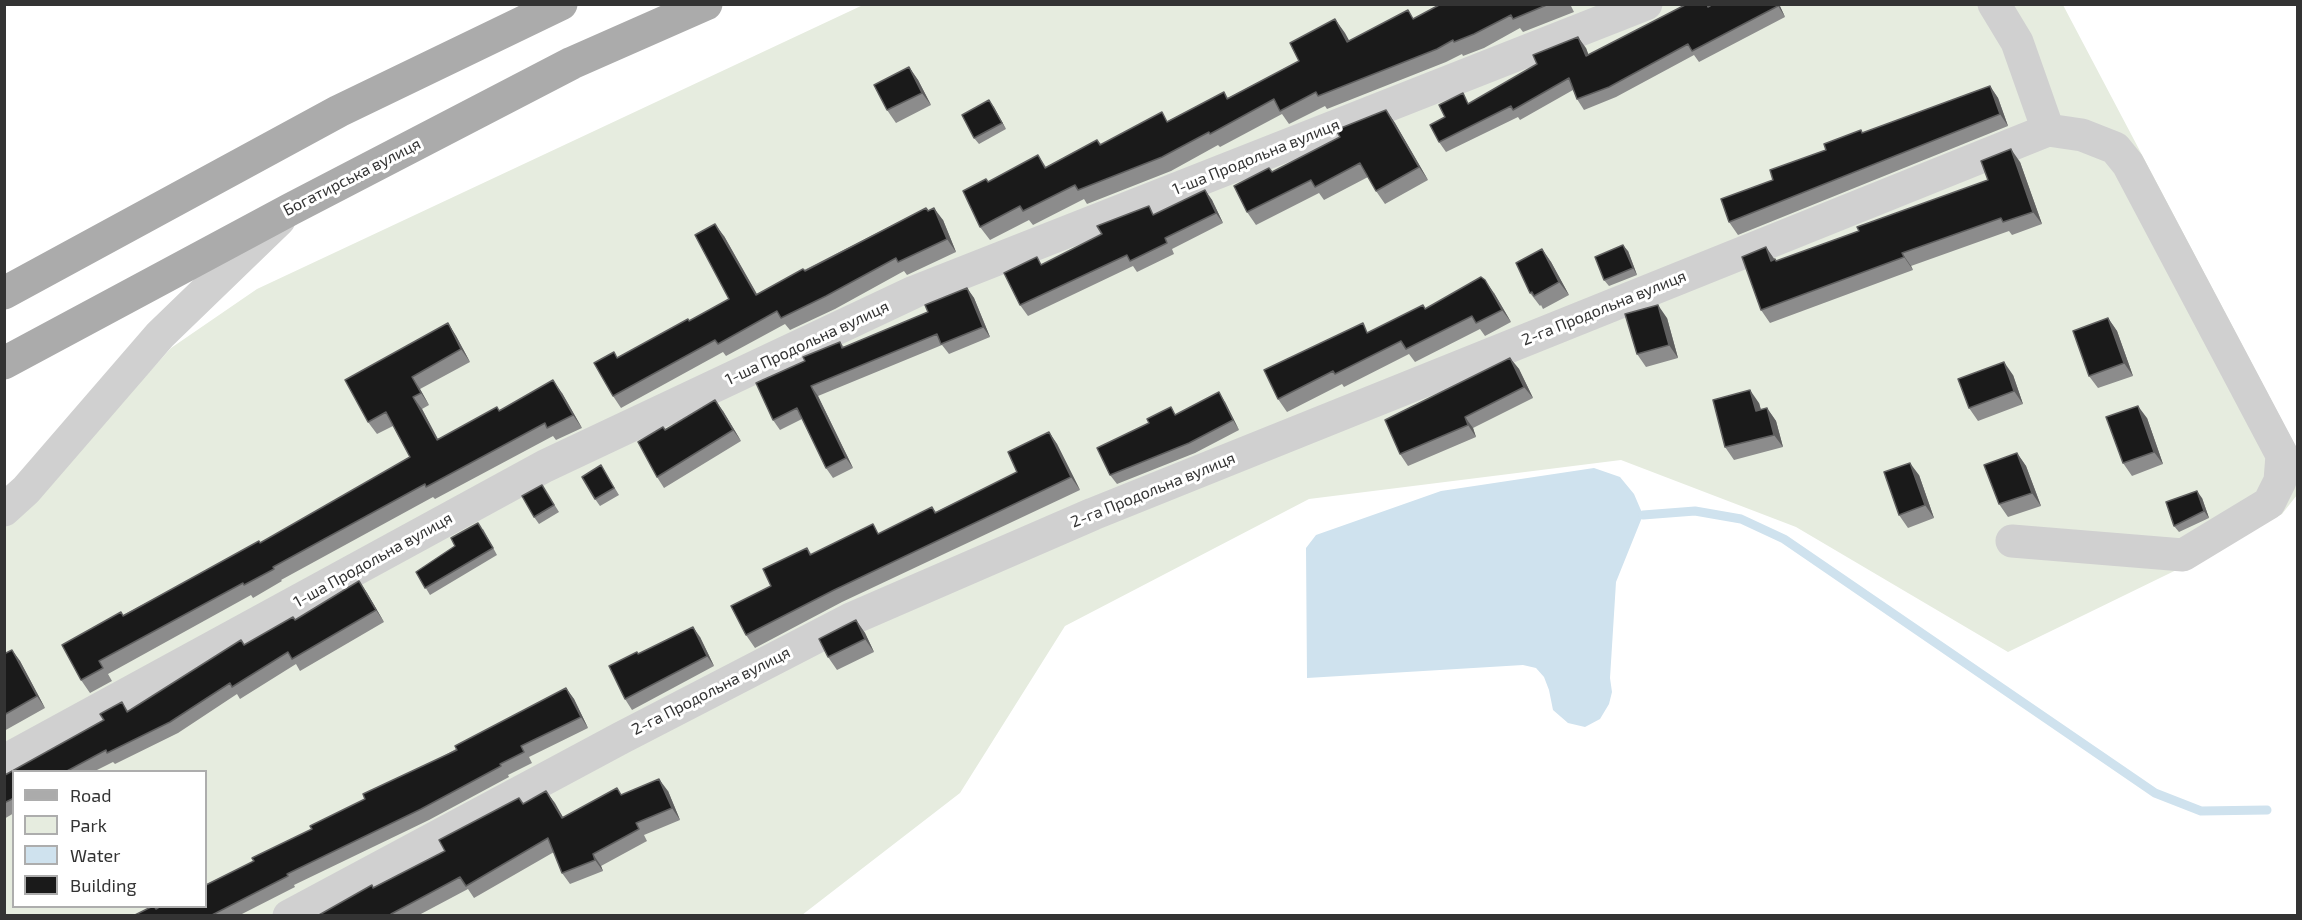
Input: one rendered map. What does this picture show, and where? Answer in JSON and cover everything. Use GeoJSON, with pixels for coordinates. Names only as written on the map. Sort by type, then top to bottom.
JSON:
{"type":"FeatureCollection","features":[{"type":"Feature","properties":{"kind":"main road"},"geometry":{"type":"LineString","coordinates":[[4,293],[339,111],[561,4]]}},
{"type":"Feature","properties":{"kind":"main road","name":"Богатирська вулиця"},"geometry":{"type":"LineString","coordinates":[[4,363],[291,209],[573,63],[706,4]]}},
{"type":"Feature","properties":{"kind":"street","name":"1-ша Продольна вулиця"},"geometry":{"type":"LineString","coordinates":[[4,761],[545,466],[914,292],[1646,4]]}},
{"type":"Feature","properties":{"kind":"street"},"geometry":{"type":"LineString","coordinates":[[1994,4],[2017,42],[2048,130],[2082,135],[2115,148],[2128,164],[2282,455],[2280,481],[2269,503],[2183,555],[2012,541]]}},
{"type":"Feature","properties":{"kind":"street","name":"2-га Продольна вулиця"},"geometry":{"type":"LineString","coordinates":[[288,915],[851,619],[1093,514],[2048,130]]}},
{"type":"Feature","properties":{"kind":"street"},"geometry":{"type":"LineString","coordinates":[[4,510],[27,490],[160,335],[291,209]]}},
{"type":"Feature","properties":{"kind":"green space"},"geometry":{"type":"Polygon","coordinates":[[[863,5],[2063,5],[2297,449],[2297,495],[2282,514],[2201,558],[2008,652],[1796,527],[1621,460],[1309,499],[1065,626],[960,793],[802,915],[5,916],[5,520],[65,465],[171,348],[257,289],[863,5]]]}},
{"type":"Feature","properties":{"kind":"water"},"geometry":{"type":"Polygon","coordinates":[[[1594,468],[1620,477],[1634,494],[1643,515],[1616,582],[1610,678],[1612,692],[1609,704],[1600,719],[1585,727],[1568,723],[1553,710],[1544,677],[1536,668],[1523,665],[1307,678],[1306,548],[1316,535],[1441,491],[1594,468]]]}},
{"type":"Feature","properties":{"kind":"building"},"geometry":{"type":"Polygon","coordinates":[[[1441,4],[1549,4],[1513,19],[1511,15],[1474,34],[1454,42],[1453,40],[1437,49],[1318,96],[1316,92],[1280,111],[1274,99],[1162,157],[1078,190],[1075,185],[1023,211],[1020,206],[980,227],[963,191],[986,179],[988,182],[1038,155],[1045,168],[1097,140],[1100,145],[1162,112],[1167,122],[1224,92],[1227,99],[1299,61],[1290,43],[1335,19],[1347,42],[1408,10],[1413,19],[1441,4]]]}},
{"type":"Feature","properties":{"kind":"building"},"geometry":{"type":"Polygon","coordinates":[[[1687,4],[1707,4],[1708,7],[1713,4],[1777,4],[1778,6],[1692,51],[1688,44],[1609,87],[1577,99],[1569,78],[1513,110],[1511,106],[1439,142],[1430,125],[1445,117],[1439,105],[1463,93],[1468,104],[1537,64],[1533,55],[1578,37],[1586,56],[1687,4]]]}},
{"type":"Feature","properties":{"kind":"building"},"geometry":{"type":"Polygon","coordinates":[[[909,67],[922,93],[887,110],[874,85],[909,67]]]}},
{"type":"Feature","properties":{"kind":"building"},"geometry":{"type":"Polygon","coordinates":[[[1990,86],[2000,114],[1729,222],[1721,199],[1773,180],[1770,170],[1826,150],[1824,144],[1861,130],[1862,133],[1990,86]]]}},
{"type":"Feature","properties":{"kind":"building"},"geometry":{"type":"Polygon","coordinates":[[[989,100],[1002,123],[974,138],[962,115],[989,100]]]}},
{"type":"Feature","properties":{"kind":"building"},"geometry":{"type":"Polygon","coordinates":[[[1386,110],[1419,167],[1376,191],[1360,163],[1315,187],[1311,180],[1247,212],[1234,186],[1269,168],[1272,172],[1340,137],[1336,130],[1386,110]]]}},
{"type":"Feature","properties":{"kind":"building"},"geometry":{"type":"Polygon","coordinates":[[[2011,149],[2033,212],[2003,222],[2001,218],[1902,253],[1904,257],[1761,310],[1742,257],[1766,247],[1771,261],[1775,259],[1776,261],[1859,231],[1857,227],[1988,180],[1981,161],[2011,149]]]}},
{"type":"Feature","properties":{"kind":"building"},"geometry":{"type":"Polygon","coordinates":[[[1205,190],[1216,213],[1165,238],[1167,243],[1130,261],[1127,255],[1020,305],[1004,273],[1037,257],[1041,265],[1102,234],[1097,226],[1149,206],[1153,215],[1205,190]]]}},
{"type":"Feature","properties":{"kind":"building"},"geometry":{"type":"Polygon","coordinates":[[[926,208],[928,211],[934,208],[947,239],[898,262],[896,258],[781,318],[777,311],[718,344],[715,340],[613,396],[594,363],[614,352],[617,358],[729,299],[695,235],[715,224],[756,295],[926,208]]]}},
{"type":"Feature","properties":{"kind":"building"},"geometry":{"type":"Polygon","coordinates":[[[1623,245],[1633,268],[1604,280],[1595,257],[1623,245]]]}},
{"type":"Feature","properties":{"kind":"building"},"geometry":{"type":"Polygon","coordinates":[[[1542,249],[1559,282],[1534,296],[1532,292],[1530,293],[1516,263],[1542,249]]]}},
{"type":"Feature","properties":{"kind":"building"},"geometry":{"type":"Polygon","coordinates":[[[1481,277],[1502,310],[1476,323],[1472,316],[1406,349],[1401,341],[1335,374],[1333,371],[1278,399],[1264,370],[1363,323],[1367,333],[1423,305],[1425,309],[1481,277]]]}},
{"type":"Feature","properties":{"kind":"building"},"geometry":{"type":"Polygon","coordinates":[[[967,288],[983,327],[941,344],[937,334],[811,386],[846,458],[826,468],[797,408],[773,420],[756,383],[805,361],[803,357],[840,342],[842,348],[928,312],[925,305],[967,288]]]}},
{"type":"Feature","properties":{"kind":"building"},"geometry":{"type":"Polygon","coordinates":[[[1658,305],[1669,345],[1637,354],[1625,314],[1658,305]]]}},
{"type":"Feature","properties":{"kind":"building"},"geometry":{"type":"Polygon","coordinates":[[[2108,318],[2124,363],[2089,376],[2073,331],[2108,318]]]}},
{"type":"Feature","properties":{"kind":"building"},"geometry":{"type":"Polygon","coordinates":[[[448,323],[461,349],[412,377],[421,393],[413,397],[437,440],[497,407],[499,411],[553,380],[573,415],[547,428],[545,423],[426,487],[425,484],[273,567],[274,569],[244,585],[243,583],[99,661],[103,668],[81,680],[62,645],[121,612],[123,616],[259,541],[260,543],[410,457],[386,412],[368,422],[345,380],[448,323]]]}},
{"type":"Feature","properties":{"kind":"building"},"geometry":{"type":"Polygon","coordinates":[[[1510,358],[1524,387],[1465,417],[1468,425],[1400,454],[1385,420],[1510,358]]]}},
{"type":"Feature","properties":{"kind":"building"},"geometry":{"type":"Polygon","coordinates":[[[2004,362],[2014,391],[1969,408],[1958,379],[2004,362]]]}},
{"type":"Feature","properties":{"kind":"building"},"geometry":{"type":"Polygon","coordinates":[[[1750,390],[1756,411],[1767,408],[1774,435],[1725,447],[1713,400],[1750,390]]]}},
{"type":"Feature","properties":{"kind":"building"},"geometry":{"type":"Polygon","coordinates":[[[1219,392],[1233,420],[1189,443],[1110,475],[1097,448],[1149,423],[1147,419],[1171,407],[1175,415],[1219,392]]]}},
{"type":"Feature","properties":{"kind":"building"},"geometry":{"type":"Polygon","coordinates":[[[715,400],[733,430],[657,477],[638,442],[663,427],[665,430],[715,400]]]}},
{"type":"Feature","properties":{"kind":"building"},"geometry":{"type":"Polygon","coordinates":[[[2138,406],[2154,452],[2123,463],[2106,417],[2138,406]]]}},
{"type":"Feature","properties":{"kind":"building"},"geometry":{"type":"Polygon","coordinates":[[[1049,432],[1071,477],[834,590],[746,635],[731,606],[771,586],[763,569],[807,548],[810,555],[873,524],[878,534],[932,507],[935,513],[1017,472],[1008,452],[1049,432]]]}},
{"type":"Feature","properties":{"kind":"building"},"geometry":{"type":"Polygon","coordinates":[[[2017,453],[2032,493],[1999,504],[1984,465],[2017,453]]]}},
{"type":"Feature","properties":{"kind":"building"},"geometry":{"type":"Polygon","coordinates":[[[1910,463],[1925,505],[1899,515],[1884,472],[1910,463]]]}},
{"type":"Feature","properties":{"kind":"building"},"geometry":{"type":"Polygon","coordinates":[[[601,465],[614,488],[595,499],[582,477],[601,465]]]}},
{"type":"Feature","properties":{"kind":"building"},"geometry":{"type":"Polygon","coordinates":[[[542,485],[554,505],[534,517],[522,496],[542,485]]]}},
{"type":"Feature","properties":{"kind":"building"},"geometry":{"type":"Polygon","coordinates":[[[2197,491],[2204,511],[2174,526],[2166,502],[2197,491]]]}},
{"type":"Feature","properties":{"kind":"building"},"geometry":{"type":"Polygon","coordinates":[[[478,523],[493,548],[425,588],[416,572],[455,546],[451,538],[478,523]]]}},
{"type":"Feature","properties":{"kind":"building"},"geometry":{"type":"Polygon","coordinates":[[[359,581],[376,610],[292,659],[288,652],[232,687],[230,683],[170,722],[107,753],[106,750],[69,770],[14,770],[104,720],[100,714],[122,702],[127,712],[241,640],[244,645],[293,617],[295,620],[359,581]]]}},
{"type":"Feature","properties":{"kind":"building"},"geometry":{"type":"Polygon","coordinates":[[[856,620],[865,639],[828,657],[819,639],[856,620]]]}},
{"type":"Feature","properties":{"kind":"building"},"geometry":{"type":"Polygon","coordinates":[[[693,627],[707,656],[625,699],[609,666],[693,627]]]}},
{"type":"Feature","properties":{"kind":"building"},"geometry":{"type":"Polygon","coordinates":[[[12,650],[37,696],[4,715],[4,654],[12,650]]]}},
{"type":"Feature","properties":{"kind":"building"},"geometry":{"type":"Polygon","coordinates":[[[566,688],[581,717],[521,746],[524,752],[421,809],[287,874],[288,876],[212,915],[135,915],[149,908],[207,908],[207,884],[254,861],[252,858],[312,829],[310,826],[365,799],[363,794],[457,750],[455,746],[566,688]]]}},
{"type":"Feature","properties":{"kind":"building"},"geometry":{"type":"Polygon","coordinates":[[[12,771],[12,799],[4,803],[4,774],[12,771]]]}},
{"type":"Feature","properties":{"kind":"building"},"geometry":{"type":"Polygon","coordinates":[[[659,779],[672,808],[636,823],[639,829],[593,854],[595,860],[562,873],[548,838],[466,886],[460,877],[391,915],[319,915],[372,885],[373,888],[445,851],[439,840],[519,798],[523,804],[546,791],[562,818],[617,788],[621,795],[659,779]]]}},
{"type":"Feature","properties":{"kind":"waterway"},"geometry":{"type":"LineString","coordinates":[[1643,515],[1695,511],[1741,519],[1784,539],[2155,793],[2201,811],[2267,810]]}}]}
